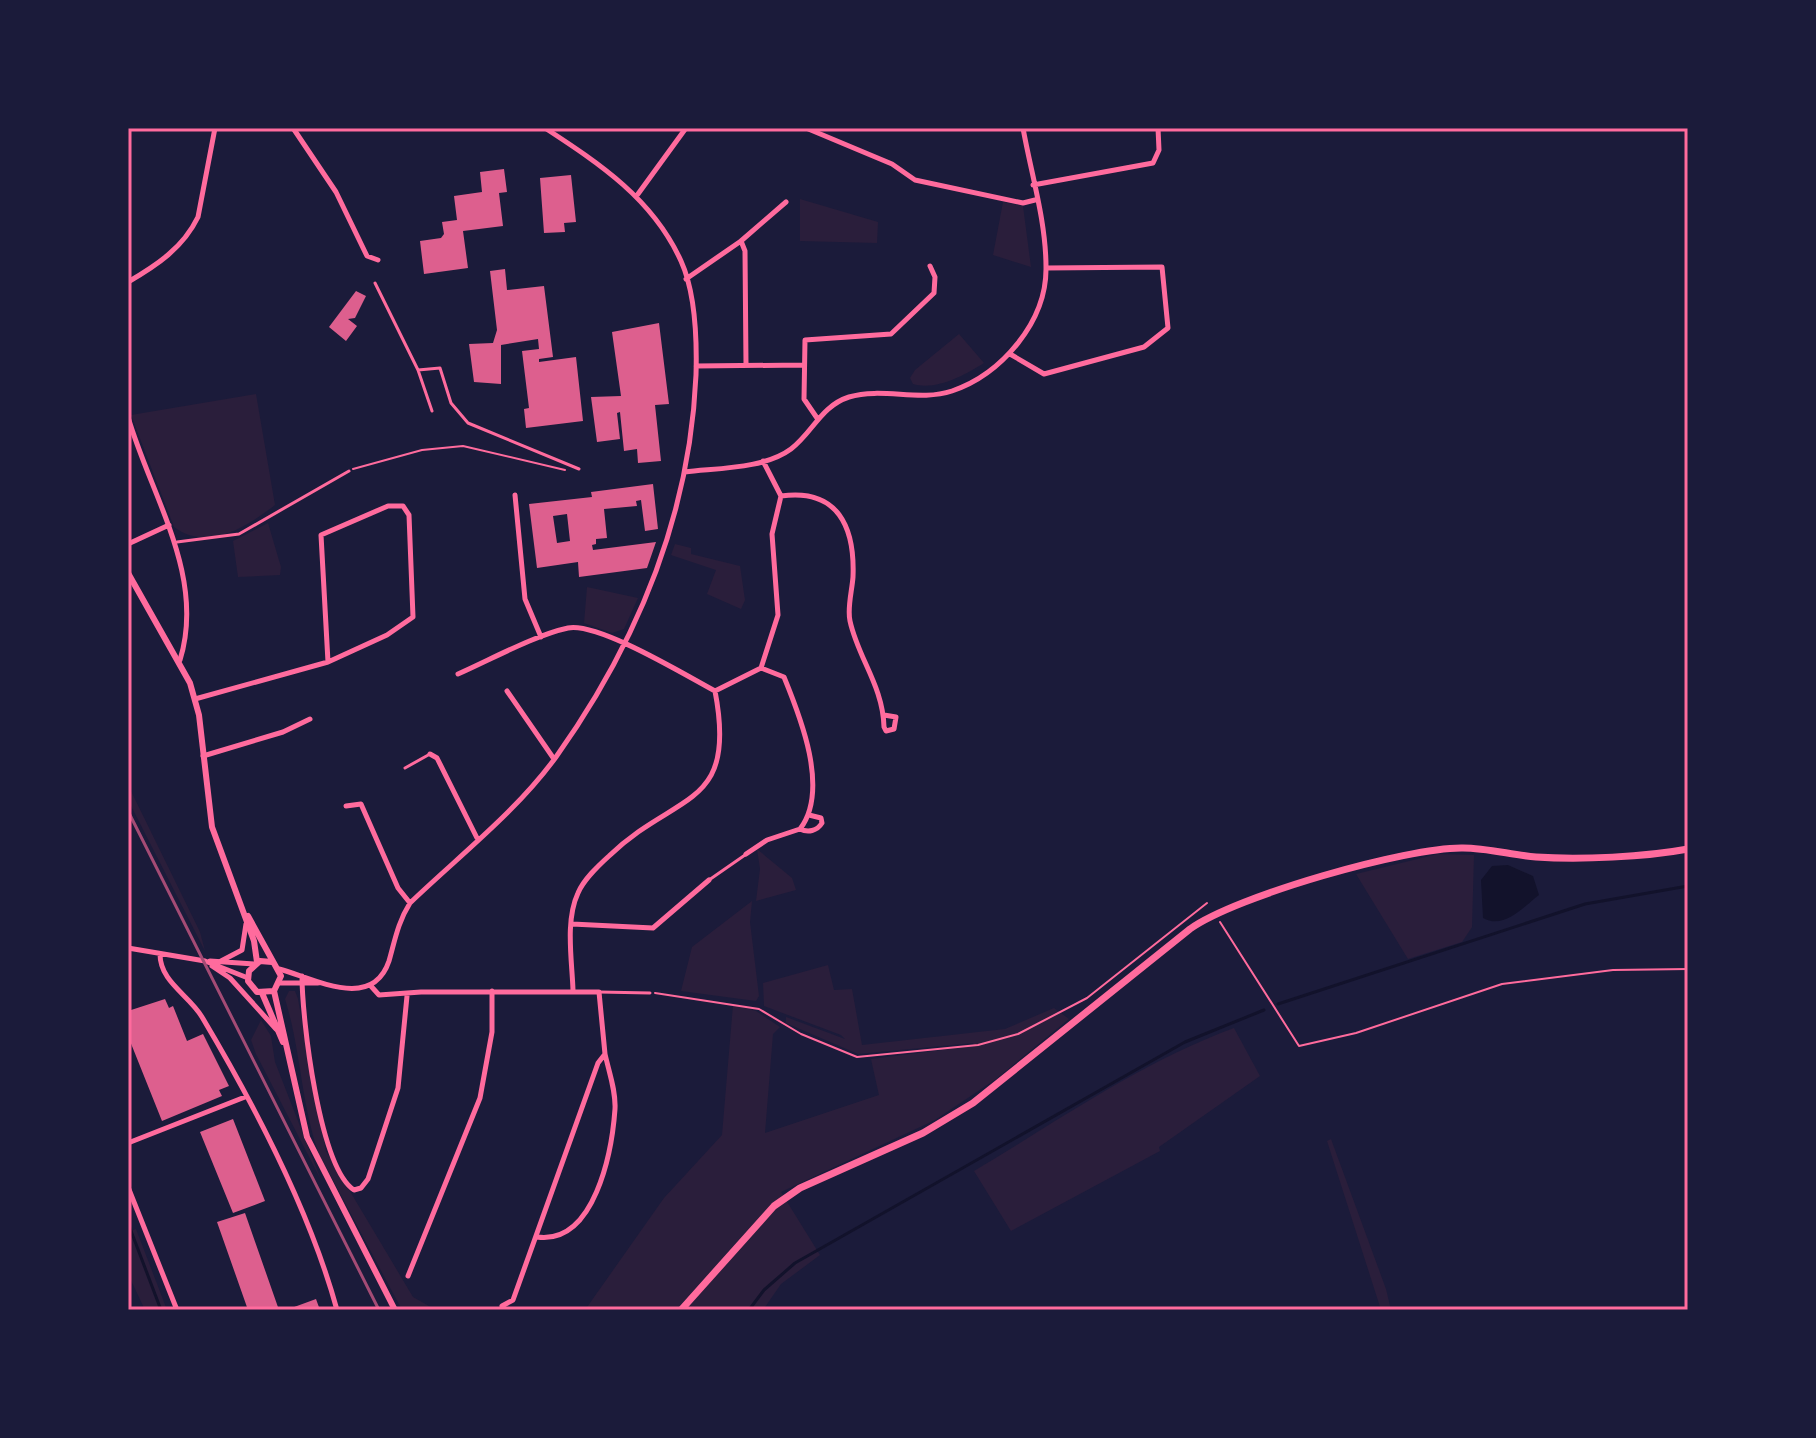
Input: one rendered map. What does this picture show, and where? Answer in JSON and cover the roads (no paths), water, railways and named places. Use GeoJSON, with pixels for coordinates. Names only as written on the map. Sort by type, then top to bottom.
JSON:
{"type":"FeatureCollection","features":[{"type":"Feature","properties":{"kind":"main road"},"geometry":{"type":"LineString","coordinates":[[681,1310],[774,1206],[800,1188],[923,1133],[973,1103],[1214,913],[1330,876],[1428,851],[1463,848],[1539,857],[1636,855],[1688,849]]}},
{"type":"Feature","properties":{"kind":"street"},"geometry":{"type":"LineString","coordinates":[[128,282],[159,264],[192,230],[198,217],[215,128]]}},
{"type":"Feature","properties":{"kind":"street"},"geometry":{"type":"LineString","coordinates":[[293,128],[336,192],[367,256],[378,260]]}},
{"type":"Feature","properties":{"kind":"street"},"geometry":{"type":"LineString","coordinates":[[280,983],[302,980],[344,989],[370,985],[384,972],[399,921],[410,903],[517,803],[554,759],[625,644],[661,565],[691,441],[696,366],[682,263],[638,194],[545,128]]}},
{"type":"Feature","properties":{"kind":"street"},"geometry":{"type":"LineString","coordinates":[[638,194],[686,128]]}},
{"type":"Feature","properties":{"kind":"street"},"geometry":{"type":"LineString","coordinates":[[806,128],[892,164],[915,180],[1023,203],[1035,200]]}},
{"type":"Feature","properties":{"kind":"street"},"geometry":{"type":"LineString","coordinates":[[685,472],[763,461],[788,451],[834,404],[859,395],[950,392],[991,370],[1010,354],[1034,316],[1046,268],[1023,128]]}},
{"type":"Feature","properties":{"kind":"street"},"geometry":{"type":"LineString","coordinates":[[1033,185],[1153,163],[1159,150],[1158,128]]}},
{"type":"Feature","properties":{"kind":"street"},"geometry":{"type":"LineString","coordinates":[[686,279],[741,241],[786,202]]}},
{"type":"Feature","properties":{"kind":"street"},"geometry":{"type":"LineString","coordinates":[[741,241],[745,251],[746,364]]}},
{"type":"Feature","properties":{"kind":"street"},"geometry":{"type":"LineString","coordinates":[[817,418],[804,399],[803,344],[807,338],[891,334],[934,293],[935,277],[930,266]]}},
{"type":"Feature","properties":{"kind":"street"},"geometry":{"type":"LineString","coordinates":[[1010,354],[1044,374],[1144,347],[1168,328],[1162,267],[1046,268]]}},
{"type":"Feature","properties":{"kind":"street"},"geometry":{"type":"LineString","coordinates":[[696,366],[803,365]]}},
{"type":"Feature","properties":{"kind":"street"},"geometry":{"type":"LineString","coordinates":[[128,417],[177,542],[188,633],[180,660]]}},
{"type":"Feature","properties":{"kind":"street"},"geometry":{"type":"LineString","coordinates":[[715,691],[761,668],[778,615],[772,534],[781,496],[763,461]]}},
{"type":"Feature","properties":{"kind":"street"},"geometry":{"type":"LineString","coordinates":[[515,495],[525,599],[541,637]]}},
{"type":"Feature","properties":{"kind":"street"},"geometry":{"type":"LineString","coordinates":[[781,496],[805,495],[832,506],[846,522],[853,574],[849,619],[872,672],[884,715]]}},
{"type":"Feature","properties":{"kind":"street"},"geometry":{"type":"LineString","coordinates":[[195,699],[328,662],[387,635],[413,617],[409,515],[403,506],[388,506],[321,535],[328,662]]}},
{"type":"Feature","properties":{"kind":"street"},"geometry":{"type":"LineString","coordinates":[[128,544],[169,525]]}},
{"type":"Feature","properties":{"kind":"street"},"geometry":{"type":"LineString","coordinates":[[128,573],[180,660],[195,699],[212,827],[246,923],[255,963],[248,978]]}},
{"type":"Feature","properties":{"kind":"street"},"geometry":{"type":"LineString","coordinates":[[458,674],[541,637],[578,628],[625,644],[715,691]]}},
{"type":"Feature","properties":{"kind":"street"},"geometry":{"type":"LineString","coordinates":[[761,668],[784,677],[810,749],[809,815],[800,829]]}},
{"type":"Feature","properties":{"kind":"street"},"geometry":{"type":"LineString","coordinates":[[507,691],[554,759]]}},
{"type":"Feature","properties":{"kind":"street"},"geometry":{"type":"LineString","coordinates":[[573,990],[572,924],[579,890],[628,837],[687,804],[715,772],[721,752],[722,726],[715,691]]}},
{"type":"Feature","properties":{"kind":"street"},"geometry":{"type":"LineString","coordinates":[[203,756],[283,732],[310,719]]}},
{"type":"Feature","properties":{"kind":"street"},"geometry":{"type":"LineString","coordinates":[[430,754],[437,758],[477,838]]}},
{"type":"Feature","properties":{"kind":"street"},"geometry":{"type":"LineString","coordinates":[[346,806],[361,804],[398,888],[410,903]]}},
{"type":"Feature","properties":{"kind":"street"},"geometry":{"type":"LineString","coordinates":[[746,854],[758,844],[800,829],[816,830],[822,823],[821,818],[809,815]]}},
{"type":"Feature","properties":{"kind":"street"},"geometry":{"type":"LineString","coordinates":[[572,924],[653,928],[709,880]]}},
{"type":"Feature","properties":{"kind":"street"},"geometry":{"type":"LineString","coordinates":[[237,896],[272,962],[279,969],[302,980]]}},
{"type":"Feature","properties":{"kind":"street"},"geometry":{"type":"LineString","coordinates":[[221,961],[242,950],[246,923]]}},
{"type":"Feature","properties":{"kind":"street"},"geometry":{"type":"LineString","coordinates":[[128,948],[205,961],[272,962]]}},
{"type":"Feature","properties":{"kind":"street"},"geometry":{"type":"LineString","coordinates":[[160,954],[160,965],[166,976],[202,1016],[297,1198],[325,1266],[337,1310]]}},
{"type":"Feature","properties":{"kind":"street"},"geometry":{"type":"LineString","coordinates":[[205,961],[248,978],[253,989],[262,993],[274,991],[280,983],[279,969]]}},
{"type":"Feature","properties":{"kind":"street"},"geometry":{"type":"LineString","coordinates":[[205,961],[230,978],[280,1034]]}},
{"type":"Feature","properties":{"kind":"street"},"geometry":{"type":"LineString","coordinates":[[302,980],[326,1142],[348,1186],[354,1190],[361,1188],[382,1143],[398,1088],[407,996]]}},
{"type":"Feature","properties":{"kind":"street"},"geometry":{"type":"LineString","coordinates":[[370,985],[379,995],[407,996],[492,991],[599,992],[605,1054],[615,1107],[603,1179],[590,1208],[572,1226],[548,1238],[537,1237]]}},
{"type":"Feature","properties":{"kind":"street"},"geometry":{"type":"LineString","coordinates":[[274,991],[300,1113],[316,1159],[395,1310]]}},
{"type":"Feature","properties":{"kind":"street"},"geometry":{"type":"LineString","coordinates":[[408,1276],[480,1098],[492,1032],[492,991]]}},
{"type":"Feature","properties":{"kind":"street"},"geometry":{"type":"LineString","coordinates":[[262,993],[289,1061]]}},
{"type":"Feature","properties":{"kind":"street"},"geometry":{"type":"LineString","coordinates":[[502,1306],[513,1300],[598,1063],[605,1054]]}},
{"type":"Feature","properties":{"kind":"street"},"geometry":{"type":"LineString","coordinates":[[128,1143],[245,1097]]}},
{"type":"Feature","properties":{"kind":"street"},"geometry":{"type":"LineString","coordinates":[[128,1187],[177,1310]]}},
{"type":"Feature","properties":{"kind":"lane"},"geometry":{"type":"LineString","coordinates":[[375,283],[418,370],[432,411]]}},
{"type":"Feature","properties":{"kind":"lane"},"geometry":{"type":"LineString","coordinates":[[418,370],[440,368],[451,403],[468,423],[578,468]]}},
{"type":"Feature","properties":{"kind":"lane"},"geometry":{"type":"LineString","coordinates":[[177,542],[239,534],[349,471]]}},
{"type":"Feature","properties":{"kind":"lane"},"geometry":{"type":"LineString","coordinates":[[405,768],[430,754]]}},
{"type":"Feature","properties":{"kind":"lane"},"geometry":{"type":"LineString","coordinates":[[709,880],[746,854]]}},
{"type":"Feature","properties":{"kind":"lane"},"geometry":{"type":"LineString","coordinates":[[599,992],[650,993]]}},
{"type":"Feature","properties":{"kind":"waterway"},"geometry":{"type":"LineString","coordinates":[[1278,1004],[1585,904],[1688,886]]}},
{"type":"Feature","properties":{"kind":"waterway"},"geometry":{"type":"LineString","coordinates":[[749,1310],[764,1290],[795,1263],[1185,1042],[1264,1010]]}},
{"type":"Feature","properties":{"kind":"waterway"},"geometry":{"type":"LineString","coordinates":[[128,1223],[161,1310]]}},
{"type":"Feature","properties":{"kind":"railway"},"geometry":{"type":"LineString","coordinates":[[128,811],[379,1310]]}}]}
